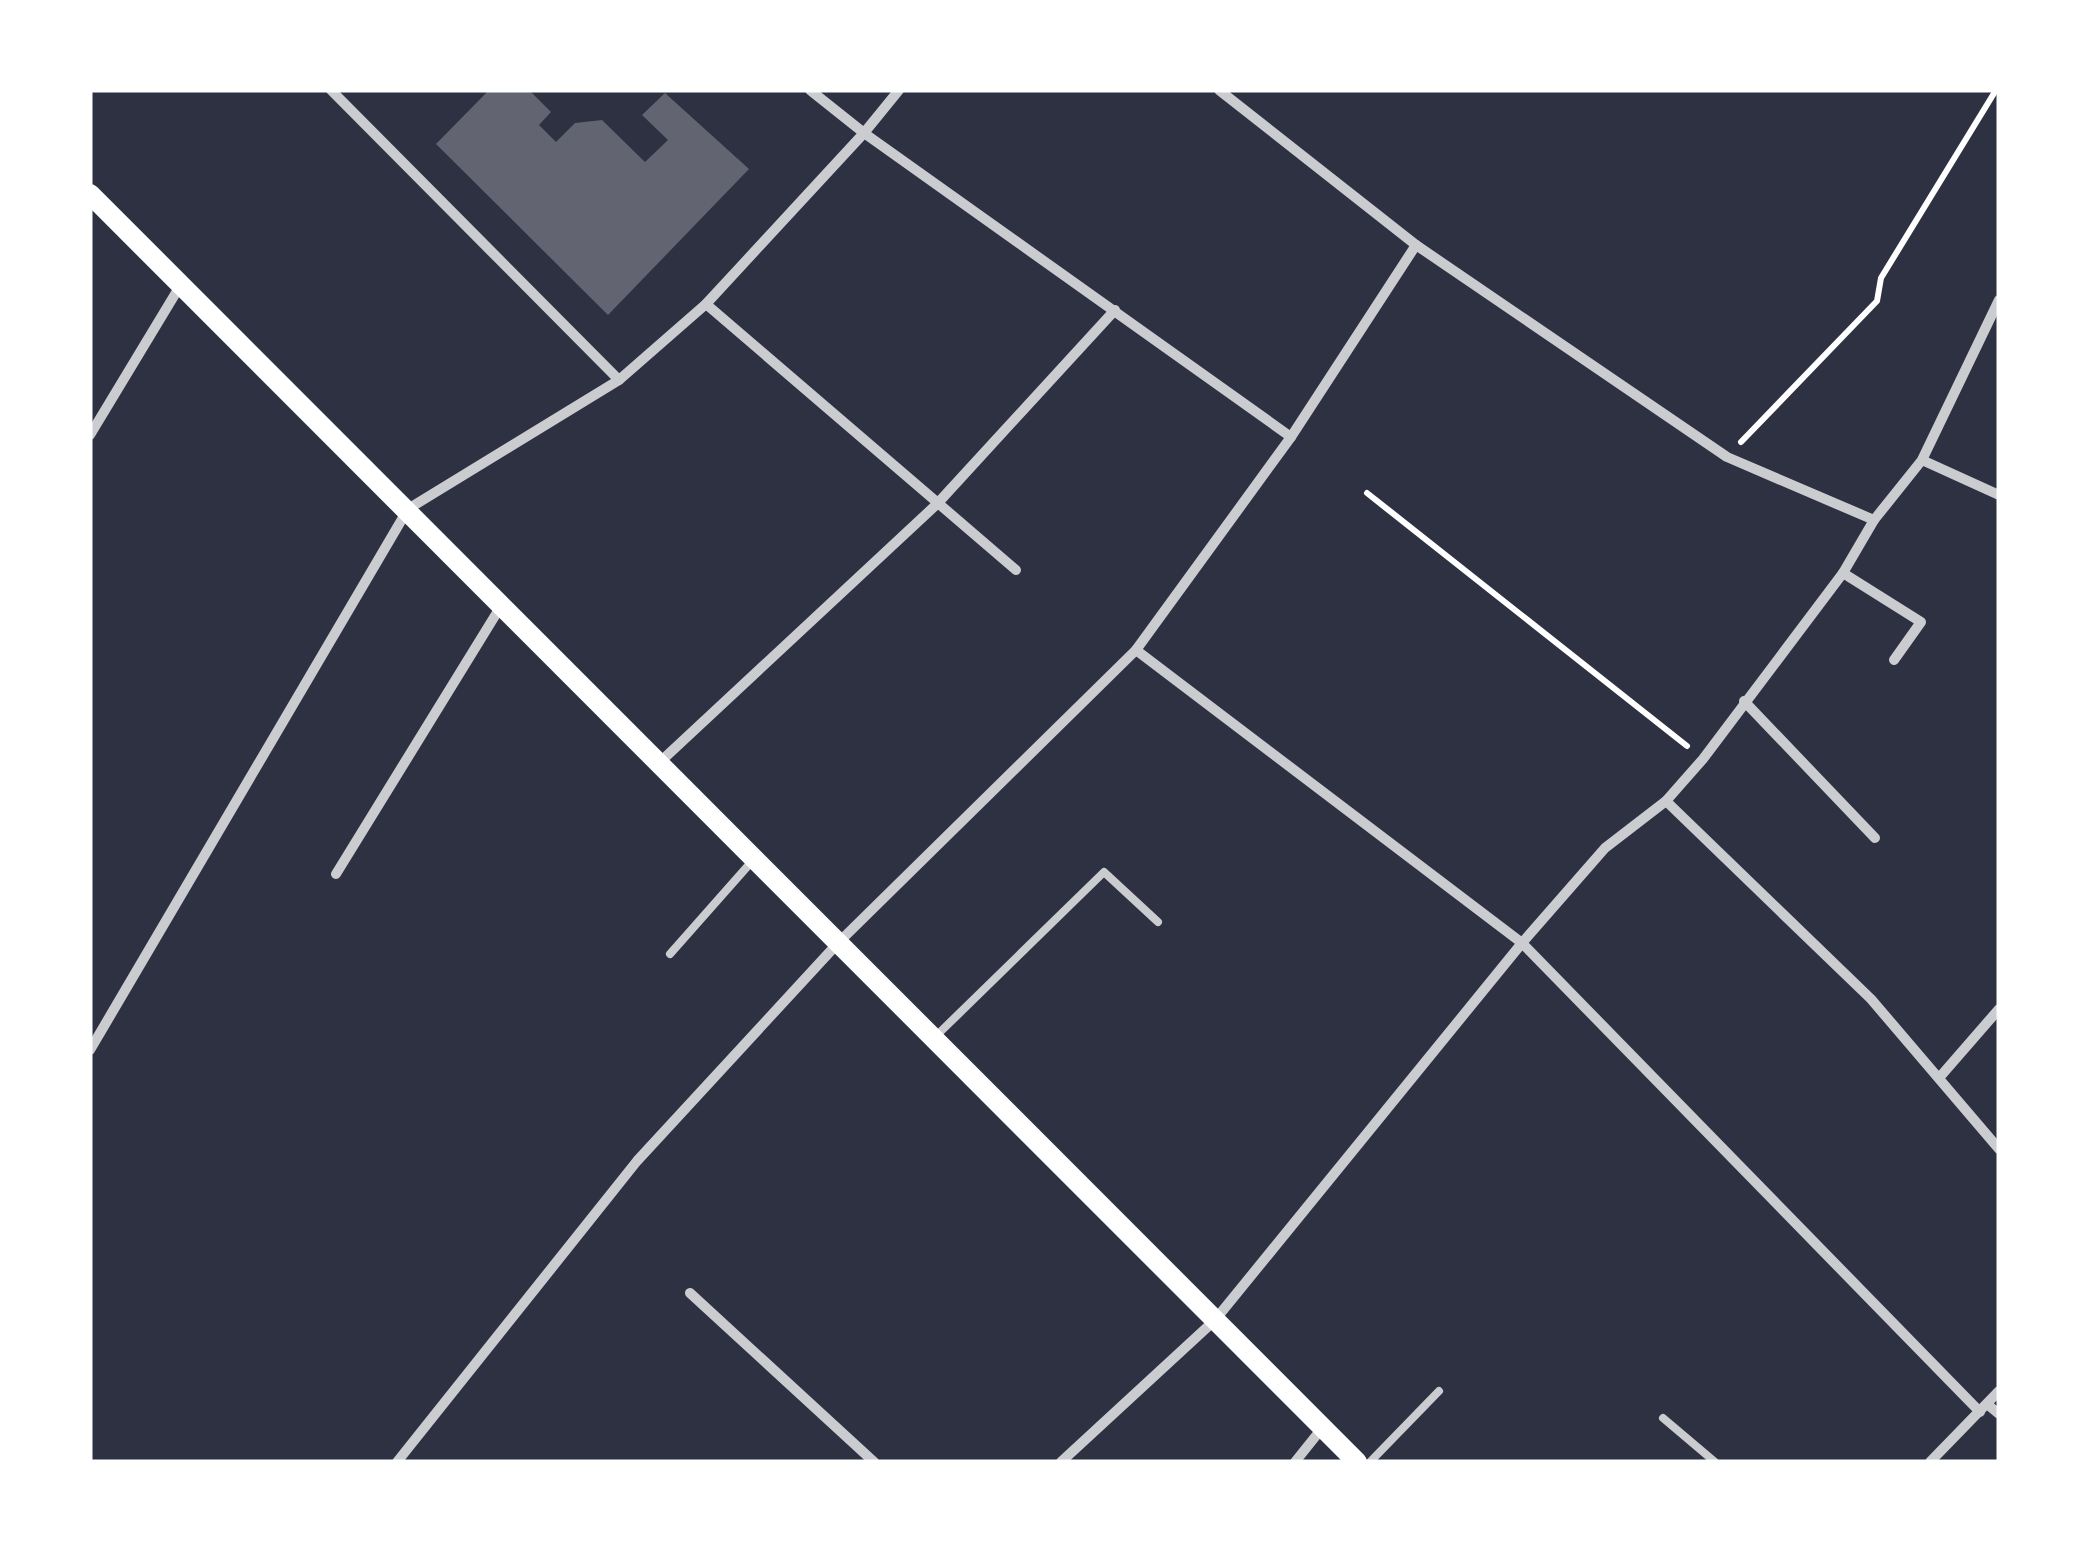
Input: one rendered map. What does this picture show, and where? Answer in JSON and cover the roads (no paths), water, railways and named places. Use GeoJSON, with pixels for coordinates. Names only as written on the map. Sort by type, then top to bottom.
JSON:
{"type":"FeatureCollection","features":[{"type":"Feature","properties":{"kind":"main road"},"geometry":{"type":"LineString","coordinates":[[90,194],[1357,1462]]}},
{"type":"Feature","properties":{"kind":"street"},"geometry":{"type":"LineString","coordinates":[[331,90],[619,380]]}},
{"type":"Feature","properties":{"kind":"street"},"geometry":{"type":"LineString","coordinates":[[810,90],[864,133],[1291,437]]}},
{"type":"Feature","properties":{"kind":"street"},"geometry":{"type":"LineString","coordinates":[[90,1050],[408,509],[619,380],[706,304],[864,133],[898,90]]}},
{"type":"Feature","properties":{"kind":"street"},"geometry":{"type":"LineString","coordinates":[[1219,90],[1416,245],[1727,457],[1874,520]]}},
{"type":"Feature","properties":{"kind":"street"},"geometry":{"type":"LineString","coordinates":[[397,1462],[637,1161],[838,943],[1136,650],[1291,437],[1416,245]]}},
{"type":"Feature","properties":{"kind":"street"},"geometry":{"type":"LineString","coordinates":[[90,435],[180,286]]}},
{"type":"Feature","properties":{"kind":"street"},"geometry":{"type":"LineString","coordinates":[[1061,1462],[1216,1320],[1522,943],[1605,848],[1666,801],[1704,759],[1744,700],[1842,573],[1874,520],[1922,460],[1999,300]]}},
{"type":"Feature","properties":{"kind":"street"},"geometry":{"type":"LineString","coordinates":[[706,304],[1016,570]]}},
{"type":"Feature","properties":{"kind":"street"},"geometry":{"type":"LineString","coordinates":[[659,763],[936,504],[1115,310]]}},
{"type":"Feature","properties":{"kind":"street"},"geometry":{"type":"LineString","coordinates":[[1922,460],[1999,495]]}},
{"type":"Feature","properties":{"kind":"street"},"geometry":{"type":"LineString","coordinates":[[1842,573],[1920,622],[1894,660]]}},
{"type":"Feature","properties":{"kind":"street"},"geometry":{"type":"LineString","coordinates":[[336,874],[502,605]]}},
{"type":"Feature","properties":{"kind":"street"},"geometry":{"type":"LineString","coordinates":[[1136,650],[1522,943],[1984,1408],[1999,1414]]}},
{"type":"Feature","properties":{"kind":"street"},"geometry":{"type":"LineString","coordinates":[[1744,700],[1874,838]]}},
{"type":"Feature","properties":{"kind":"street"},"geometry":{"type":"LineString","coordinates":[[1666,801],[1871,999],[1999,1149]]}},
{"type":"Feature","properties":{"kind":"street"},"geometry":{"type":"LineString","coordinates":[[1938,1078],[1999,1009]]}},
{"type":"Feature","properties":{"kind":"street"},"geometry":{"type":"LineString","coordinates":[[690,1294],[868,1460]]}},
{"type":"Feature","properties":{"kind":"street"},"geometry":{"type":"LineString","coordinates":[[1930,1462],[1999,1391]]}},
{"type":"Feature","properties":{"kind":"street"},"geometry":{"type":"LineString","coordinates":[[1296,1462],[1323,1427]]}},
{"type":"Feature","properties":{"kind":"lane"},"geometry":{"type":"LineString","coordinates":[[670,954],[754,859]]}},
{"type":"Feature","properties":{"kind":"lane"},"geometry":{"type":"LineString","coordinates":[[934,1038],[1104,872],[1158,922]]}},
{"type":"Feature","properties":{"kind":"lane"},"geometry":{"type":"LineString","coordinates":[[1370,1462],[1439,1391]]}},
{"type":"Feature","properties":{"kind":"lane"},"geometry":{"type":"LineString","coordinates":[[1662,1418],[1715,1462]]}}]}
